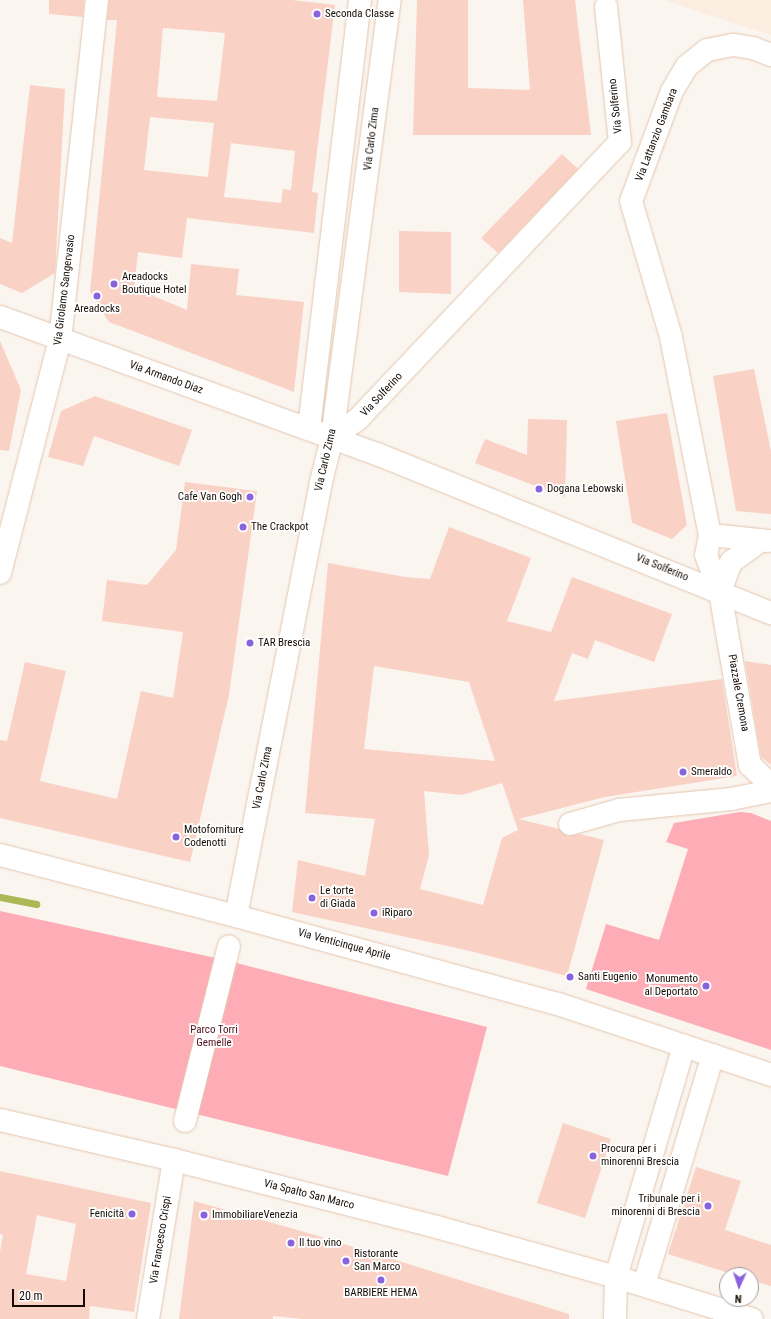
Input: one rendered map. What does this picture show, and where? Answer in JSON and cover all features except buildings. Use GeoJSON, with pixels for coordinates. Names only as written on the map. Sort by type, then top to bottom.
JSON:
{"type":"FeatureCollection","features":[{"type":"Feature","properties":{"kind":"street","name":"Via Girolamo Sangervasio"},"geometry":{"type":"LineString","coordinates":[[1,567],[60,340],[97,0]]}},
{"type":"Feature","properties":{"kind":"street"},"geometry":{"type":"LineString","coordinates":[[309,428],[360,0]]}},
{"type":"Feature","properties":{"kind":"street","name":"Via Carlo Zima"},"geometry":{"type":"LineString","coordinates":[[236,916],[320,486],[332,438],[390,0]]}},
{"type":"Feature","properties":{"kind":"street","name":"Via Solferino"},"geometry":{"type":"LineString","coordinates":[[332,438],[358,420],[620,142],[606,7]]}},
{"type":"Feature","properties":{"kind":"street","name":"Via Lattanzio Gambara"},"geometry":{"type":"LineString","coordinates":[[710,535],[666,316],[636,225],[632,201],[672,91],[687,66],[707,50],[733,45],[753,48],[771,55]]}},
{"type":"Feature","properties":{"kind":"street","name":"Via Armando Diaz"},"geometry":{"type":"LineString","coordinates":[[0,317],[60,340],[309,428],[332,438]]}},
{"type":"Feature","properties":{"kind":"street","name":"Via Solferino"},"geometry":{"type":"LineString","coordinates":[[332,438],[771,613]]}},
{"type":"Feature","properties":{"kind":"street"},"geometry":{"type":"LineString","coordinates":[[720,592],[706,555],[710,535],[766,540]]}},
{"type":"Feature","properties":{"kind":"street"},"geometry":{"type":"LineString","coordinates":[[720,592],[731,562],[766,540]]}},
{"type":"Feature","properties":{"kind":"street","name":"Piazzale Cremona"},"geometry":{"type":"LineString","coordinates":[[720,592],[750,764],[771,785]]}},
{"type":"Feature","properties":{"kind":"street"},"geometry":{"type":"LineString","coordinates":[[570,824],[619,810],[731,799],[771,792]]}},
{"type":"Feature","properties":{"kind":"street","name":"Via Venticinque Aprile"},"geometry":{"type":"LineString","coordinates":[[0,855],[236,916],[558,1004],[771,1075]]}},
{"type":"Feature","properties":{"kind":"street"},"geometry":{"type":"LineString","coordinates":[[184,1121],[229,946]]}},
{"type":"Feature","properties":{"kind":"street"},"geometry":{"type":"LineString","coordinates":[[615,1319],[616,1277],[684,1046]]}},
{"type":"Feature","properties":{"kind":"street"},"geometry":{"type":"LineString","coordinates":[[644,1285],[713,1055]]}},
{"type":"Feature","properties":{"kind":"street","name":"Via Spalto San Marco"},"geometry":{"type":"LineString","coordinates":[[0,1120],[174,1160],[437,1227],[644,1285],[752,1319]]}},
{"type":"Feature","properties":{"kind":"street","name":"Via Francesco Crispi"},"geometry":{"type":"LineString","coordinates":[[148,1319],[174,1160]]}},
{"type":"Feature","properties":{"kind":"shaded area"},"geometry":{"type":"Polygon","coordinates":[[[664,0],[771,0],[771,35],[664,0]]]}},
{"type":"Feature","properties":{"kind":"green space"},"geometry":{"type":"Polygon","coordinates":[[[740,812],[751,813],[771,821],[771,1050],[586,989],[606,924],[659,940],[688,849],[666,842],[674,823],[740,812]]]}},
{"type":"Feature","properties":{"kind":"green space","name":"Parco Torri Gemelle"},"geometry":{"type":"Polygon","coordinates":[[[0,911],[225,960],[487,1027],[448,1176],[0,1066],[0,911]]]}},
{"type":"Feature","properties":{"kind":"waterway"},"geometry":{"type":"LineString","coordinates":[[0,897],[36,904]]}},
{"type":"Feature","properties":{"kind":"place","name":"Seconda Classe"},"geometry":{"type":"Point","coordinates":[317,14]}},
{"type":"Feature","properties":{"kind":"place","name":"Areadocks Boutique Hotel"},"geometry":{"type":"Point","coordinates":[114,284]}},
{"type":"Feature","properties":{"kind":"place","name":"Areadocks"},"geometry":{"type":"Point","coordinates":[97,296]}},
{"type":"Feature","properties":{"kind":"place","name":"Dogana Lebowski"},"geometry":{"type":"Point","coordinates":[539,489]}},
{"type":"Feature","properties":{"kind":"place","name":"Cafe Van Gogh"},"geometry":{"type":"Point","coordinates":[250,497]}},
{"type":"Feature","properties":{"kind":"place","name":"The Crackpot"},"geometry":{"type":"Point","coordinates":[243,527]}},
{"type":"Feature","properties":{"kind":"place","name":"TAR Brescia"},"geometry":{"type":"Point","coordinates":[250,643]}},
{"type":"Feature","properties":{"kind":"place","name":"Smeraldo"},"geometry":{"type":"Point","coordinates":[683,772]}},
{"type":"Feature","properties":{"kind":"place","name":"Motoforniture Codenotti"},"geometry":{"type":"Point","coordinates":[176,837]}},
{"type":"Feature","properties":{"kind":"place","name":"Le torte di Giada"},"geometry":{"type":"Point","coordinates":[312,898]}},
{"type":"Feature","properties":{"kind":"place","name":"iRiparo"},"geometry":{"type":"Point","coordinates":[374,913]}},
{"type":"Feature","properties":{"kind":"place","name":"Santi Eugenio"},"geometry":{"type":"Point","coordinates":[570,977]}},
{"type":"Feature","properties":{"kind":"place","name":"Monumento al Deportato"},"geometry":{"type":"Point","coordinates":[706,986]}},
{"type":"Feature","properties":{"kind":"place","name":"Procura per i minorenni Brescia"},"geometry":{"type":"Point","coordinates":[593,1156]}},
{"type":"Feature","properties":{"kind":"place","name":"Tribunale per i minorenni di Brescia"},"geometry":{"type":"Point","coordinates":[708,1206]}},
{"type":"Feature","properties":{"kind":"place","name":"Fenicità"},"geometry":{"type":"Point","coordinates":[132,1214]}},
{"type":"Feature","properties":{"kind":"place","name":"ImmobiliareVenezia"},"geometry":{"type":"Point","coordinates":[204,1215]}},
{"type":"Feature","properties":{"kind":"place","name":"Il tuo vino"},"geometry":{"type":"Point","coordinates":[291,1243]}},
{"type":"Feature","properties":{"kind":"place","name":"Ristorante San Marco"},"geometry":{"type":"Point","coordinates":[346,1261]}},
{"type":"Feature","properties":{"kind":"place","name":"BARBIERE HEMA"},"geometry":{"type":"Point","coordinates":[381,1280]}}]}
